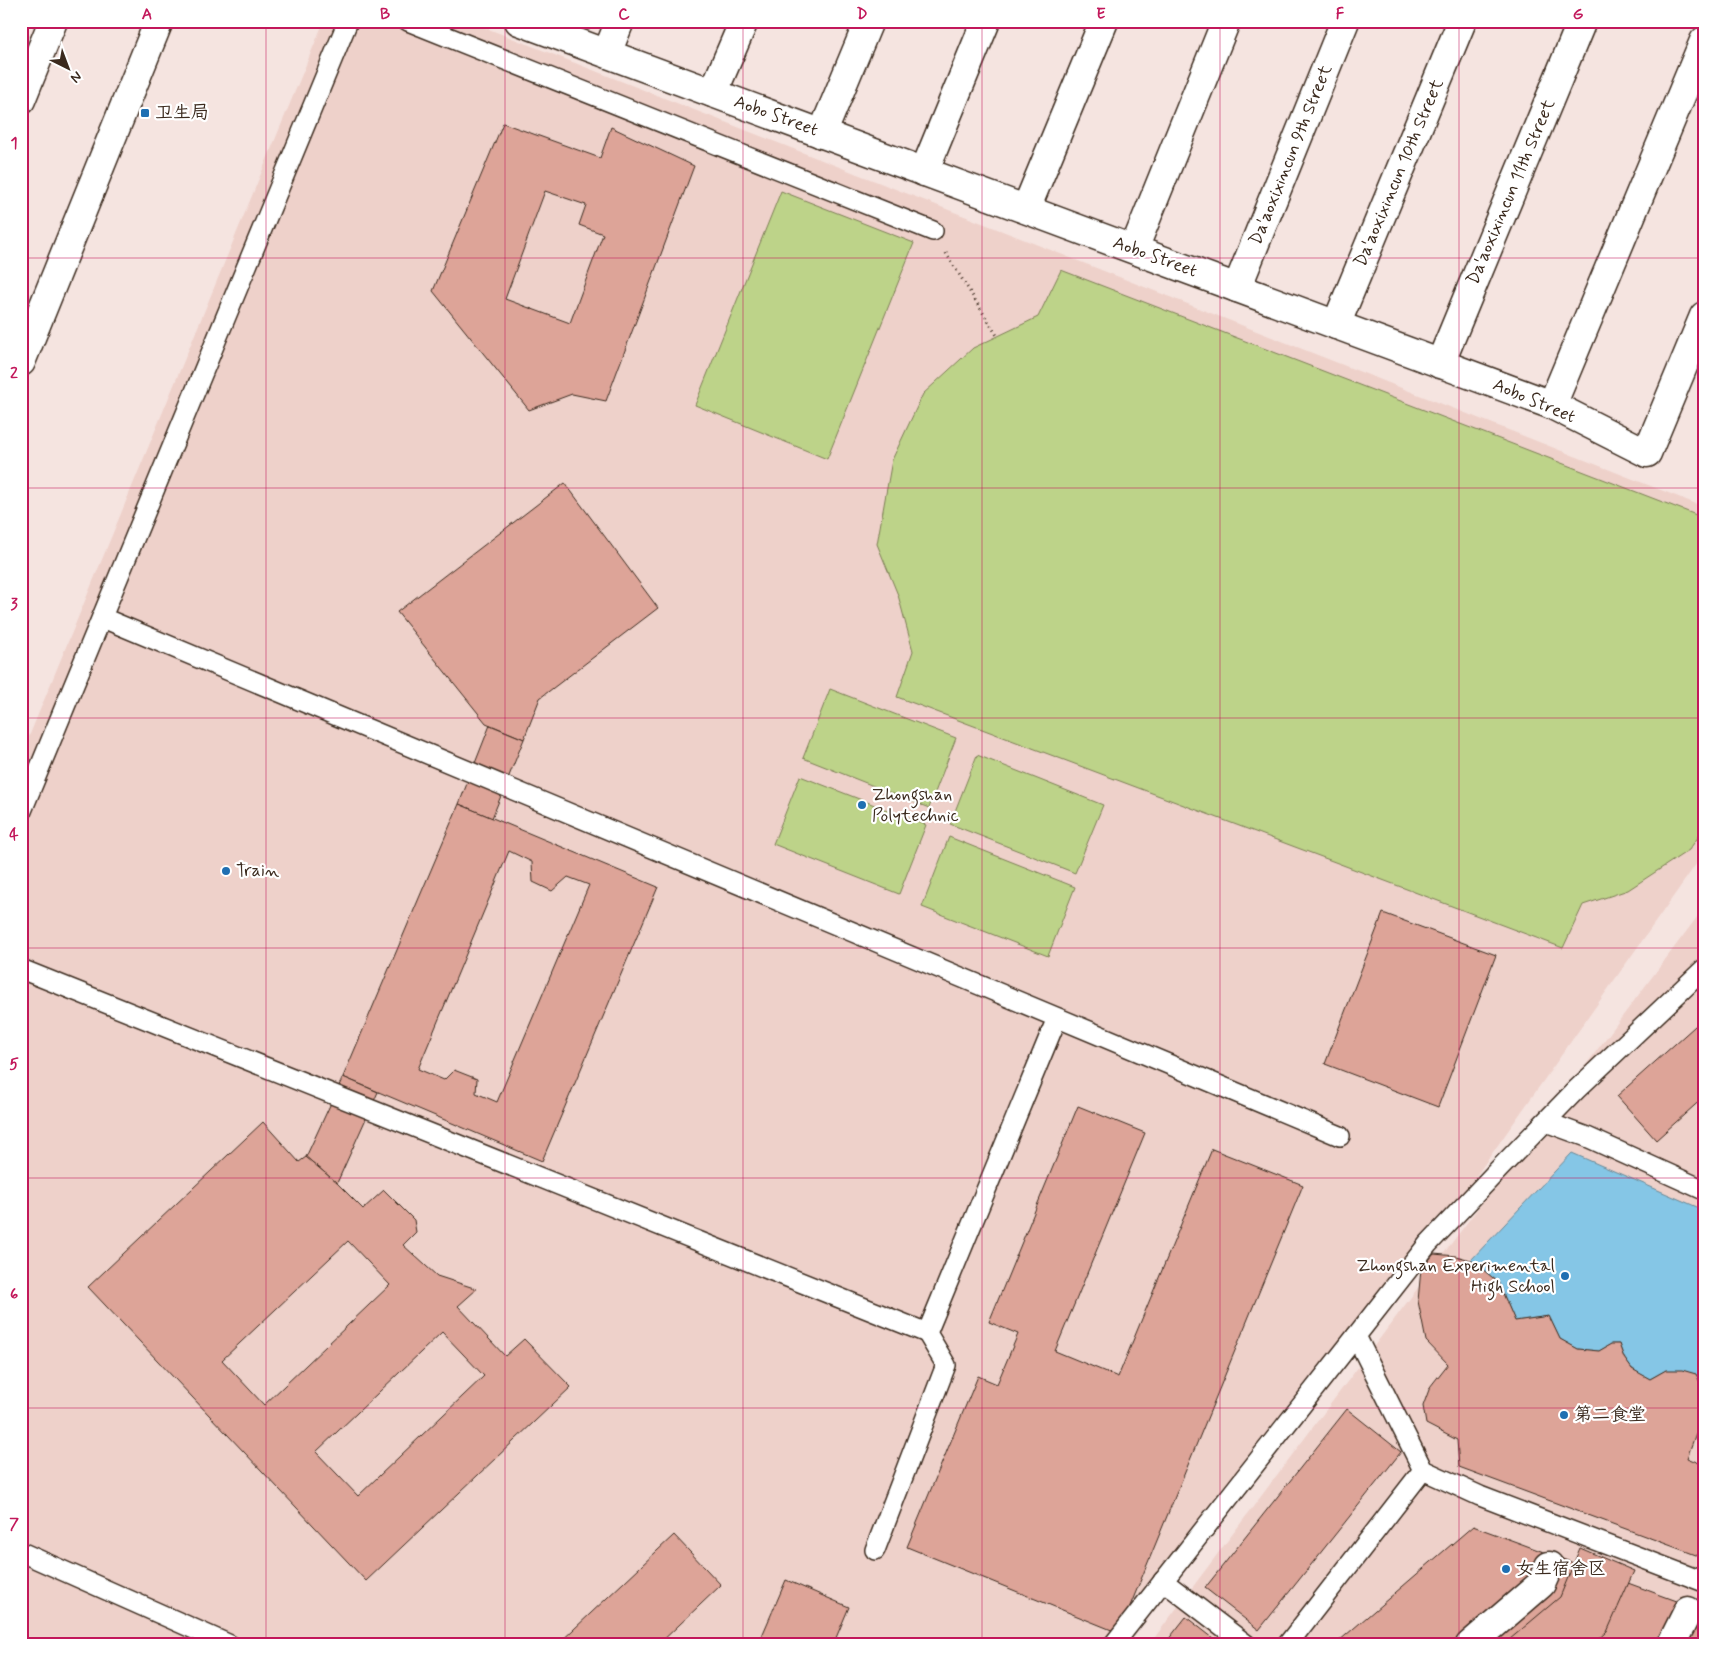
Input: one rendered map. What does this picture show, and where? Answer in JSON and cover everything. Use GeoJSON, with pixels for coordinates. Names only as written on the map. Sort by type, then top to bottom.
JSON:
{"type":"FeatureCollection","features":[{"type":"Feature","properties":{"kind":"main road"},"geometry":{"type":"LineString","coordinates":[[21,100],[53,21]]}},
{"type":"Feature","properties":{"kind":"main road"},"geometry":{"type":"LineString","coordinates":[[21,362],[160,21]]}},
{"type":"Feature","properties":{"kind":"main road","name":"Aobo Street"},"geometry":{"type":"LineString","coordinates":[[519,21],[1552,405],[1647,453],[1704,316]]}},
{"type":"Feature","properties":{"kind":"main road"},"geometry":{"type":"LineString","coordinates":[[607,54],[620,21]]}},
{"type":"Feature","properties":{"kind":"main road"},"geometry":{"type":"LineString","coordinates":[[713,93],[744,21]]}},
{"type":"Feature","properties":{"kind":"main road"},"geometry":{"type":"LineString","coordinates":[[822,134],[869,21]]}},
{"type":"Feature","properties":{"kind":"main road"},"geometry":{"type":"LineString","coordinates":[[924,172],[986,21]]}},
{"type":"Feature","properties":{"kind":"main road"},"geometry":{"type":"LineString","coordinates":[[1026,210],[1104,21]]}},
{"type":"Feature","properties":{"kind":"main road"},"geometry":{"type":"LineString","coordinates":[[1134,249],[1226,21]]}},
{"type":"Feature","properties":{"kind":"main road","name":"Da'aoxixincun 9th Street"},"geometry":{"type":"LineString","coordinates":[[1237,288],[1345,21]]}},
{"type":"Feature","properties":{"kind":"main road","name":"Da'aoxixincun 10th Street"},"geometry":{"type":"LineString","coordinates":[[1336,325],[1462,21]]}},
{"type":"Feature","properties":{"kind":"main road","name":"Da'aoxixincun 11th Street"},"geometry":{"type":"LineString","coordinates":[[1440,364],[1582,21]]}},
{"type":"Feature","properties":{"kind":"main road"},"geometry":{"type":"LineString","coordinates":[[1552,405],[1704,41]]}},
{"type":"Feature","properties":{"kind":"main road"},"geometry":{"type":"LineString","coordinates":[[1470,1645],[1541,1584],[1549,1566]]}},
{"type":"Feature","properties":{"kind":"main road"},"geometry":{"type":"LineString","coordinates":[[1671,1645],[1688,1611]]}},
{"type":"Feature","properties":{"kind":"lane"},"geometry":{"type":"LineString","coordinates":[[21,813],[26,789],[103,618],[348,21]]}},
{"type":"Feature","properties":{"kind":"lane"},"geometry":{"type":"LineString","coordinates":[[408,21],[933,231]]}},
{"type":"Feature","properties":{"kind":"lane"},"geometry":{"type":"LineString","coordinates":[[103,618],[1340,1136]]}},
{"type":"Feature","properties":{"kind":"lane"},"geometry":{"type":"LineString","coordinates":[[21,968],[927,1333],[946,1365],[875,1550]]}},
{"type":"Feature","properties":{"kind":"lane"},"geometry":{"type":"LineString","coordinates":[[1113,1645],[1428,1244],[1576,1090],[1704,969]]}},
{"type":"Feature","properties":{"kind":"lane"},"geometry":{"type":"LineString","coordinates":[[927,1333],[1057,1018]]}},
{"type":"Feature","properties":{"kind":"lane"},"geometry":{"type":"LineString","coordinates":[[1546,1122],[1587,1137],[1704,1190]]}},
{"type":"Feature","properties":{"kind":"lane"},"geometry":{"type":"LineString","coordinates":[[1356,1336],[1423,1470],[1480,1496],[1704,1582]]}},
{"type":"Feature","properties":{"kind":"lane"},"geometry":{"type":"LineString","coordinates":[[1287,1645],[1423,1470]]}},
{"type":"Feature","properties":{"kind":"lane"},"geometry":{"type":"LineString","coordinates":[[21,1552],[230,1645]]}},
{"type":"Feature","properties":{"kind":"lane"},"geometry":{"type":"LineString","coordinates":[[1163,1581],[1247,1645]]}},
{"type":"Feature","properties":{"kind":"path"},"geometry":{"type":"LineString","coordinates":[[933,231],[998,337]]}},
{"type":"Feature","properties":{"kind":"shaded area","name":"Zhongshan Polytechnic"},"geometry":{"type":"Polygon","coordinates":[[[324,21],[468,21],[1704,507],[1704,853],[1383,1308],[1125,1645],[21,1645],[21,756],[324,21]]]}},
{"type":"Feature","properties":{"kind":"shaded area","name":"Zhongshan Experimental High School"},"geometry":{"type":"Polygon","coordinates":[[[1704,908],[1704,1645],[1149,1645],[1704,908]]]}},
{"type":"Feature","properties":{"kind":"green space"},"geometry":{"type":"Polygon","coordinates":[[[781,191],[914,243],[827,459],[695,405],[781,191]]]}},
{"type":"Feature","properties":{"kind":"green space"},"geometry":{"type":"Polygon","coordinates":[[[1061,270],[1704,518],[1704,829],[1689,850],[1628,890],[1583,905],[1563,948],[897,697],[913,651],[898,595],[877,544],[892,460],[923,394],[973,348],[1038,317],[1061,270]]]}},
{"type":"Feature","properties":{"kind":"green space"},"geometry":{"type":"Polygon","coordinates":[[[830,689],[956,738],[929,808],[803,758],[830,689]]]}},
{"type":"Feature","properties":{"kind":"green space"},"geometry":{"type":"Polygon","coordinates":[[[977,755],[1103,805],[1075,873],[950,824],[977,755]]]}},
{"type":"Feature","properties":{"kind":"green space"},"geometry":{"type":"Polygon","coordinates":[[[800,776],[926,825],[899,894],[773,844],[800,776]]]}},
{"type":"Feature","properties":{"kind":"green space"},"geometry":{"type":"Polygon","coordinates":[[[949,837],[1075,887],[1048,956],[922,907],[949,837]]]}},
{"type":"Feature","properties":{"kind":"water"},"geometry":{"type":"Polygon","coordinates":[[[1572,1153],[1704,1210],[1704,1391],[1666,1370],[1650,1379],[1644,1376],[1630,1366],[1619,1344],[1611,1344],[1599,1351],[1578,1349],[1560,1339],[1549,1316],[1515,1321],[1498,1282],[1471,1260],[1572,1153]]]}},
{"type":"Feature","properties":{"kind":"building"},"geometry":{"type":"Polygon","coordinates":[[[503,123],[600,158],[611,127],[694,166],[606,401],[572,394],[529,410],[433,291],[503,123]],[[545,191],[505,299],[570,323],[603,234],[579,225],[586,205],[545,191]]]}},
{"type":"Feature","properties":{"kind":"building"},"geometry":{"type":"Polygon","coordinates":[[[565,483],[658,608],[540,698],[524,739],[486,723],[397,612],[565,483]]]}},
{"type":"Feature","properties":{"kind":"building"},"geometry":{"type":"Polygon","coordinates":[[[490,725],[524,739],[492,818],[459,804],[490,725]]]}},
{"type":"Feature","properties":{"kind":"building"},"geometry":{"type":"Polygon","coordinates":[[[459,804],[658,887],[542,1161],[343,1077],[459,804]],[[509,851],[418,1069],[444,1080],[454,1070],[477,1079],[476,1093],[497,1102],[589,885],[568,877],[552,891],[533,882],[532,862],[509,851]]]}},
{"type":"Feature","properties":{"kind":"building"},"geometry":{"type":"Polygon","coordinates":[[[1383,913],[1496,955],[1438,1107],[1325,1064],[1383,913]]]}},
{"type":"Feature","properties":{"kind":"building"},"geometry":{"type":"Polygon","coordinates":[[[1704,1018],[1704,1097],[1656,1140],[1617,1096],[1704,1018]]]}},
{"type":"Feature","properties":{"kind":"building"},"geometry":{"type":"Polygon","coordinates":[[[343,1077],[378,1092],[337,1183],[306,1157],[343,1077]]]}},
{"type":"Feature","properties":{"kind":"building"},"geometry":{"type":"Polygon","coordinates":[[[1078,1106],[1145,1133],[1055,1351],[1118,1377],[1212,1149],[1303,1185],[1119,1633],[907,1547],[978,1376],[997,1384],[1018,1334],[989,1322],[1078,1106]]]}},
{"type":"Feature","properties":{"kind":"building"},"geometry":{"type":"Polygon","coordinates":[[[263,1122],[299,1162],[306,1157],[337,1183],[363,1209],[384,1190],[414,1220],[416,1232],[403,1245],[437,1276],[477,1289],[458,1306],[505,1356],[524,1339],[571,1387],[366,1581],[88,1287],[263,1122]],[[348,1241],[222,1360],[264,1405],[390,1285],[348,1241]],[[442,1332],[316,1452],[358,1496],[484,1376],[442,1332]]]}},
{"type":"Feature","properties":{"kind":"building","name":"第二食堂"},"geometry":{"type":"Polygon","coordinates":[[[1434,1254],[1456,1256],[1471,1260],[1498,1282],[1515,1321],[1549,1316],[1560,1339],[1578,1349],[1599,1351],[1611,1344],[1619,1344],[1624,1358],[1632,1369],[1650,1379],[1666,1370],[1682,1370],[1696,1374],[1704,1391],[1704,1423],[1701,1430],[1696,1433],[1687,1458],[1704,1465],[1704,1558],[1459,1467],[1457,1440],[1426,1424],[1423,1406],[1430,1387],[1448,1364],[1426,1341],[1418,1301],[1421,1269],[1434,1254]]]}},
{"type":"Feature","properties":{"kind":"building"},"geometry":{"type":"Polygon","coordinates":[[[1347,1409],[1401,1452],[1259,1630],[1205,1588],[1347,1409]]]}},
{"type":"Feature","properties":{"kind":"building","name":"女生宿舍区"},"geometry":{"type":"Polygon","coordinates":[[[1473,1526],[1704,1611],[1704,1645],[1343,1645],[1339,1641],[1473,1526]]]}},
{"type":"Feature","properties":{"kind":"building"},"geometry":{"type":"Polygon","coordinates":[[[674,1535],[721,1585],[658,1645],[557,1645],[674,1535]]]}},
{"type":"Feature","properties":{"kind":"building"},"geometry":{"type":"Polygon","coordinates":[[[1580,1548],[1634,1571],[1607,1632],[1593,1645],[1503,1645],[1560,1597],[1580,1548]]]}},
{"type":"Feature","properties":{"kind":"building"},"geometry":{"type":"Polygon","coordinates":[[[786,1580],[849,1607],[833,1645],[758,1645],[786,1580]]]}},
{"type":"Feature","properties":{"kind":"building"},"geometry":{"type":"Polygon","coordinates":[[[1186,1617],[1222,1645],[1164,1645],[1186,1617]]]}},
{"type":"Feature","properties":{"kind":"place","name":"卫生局"},"geometry":{"type":"Point","coordinates":[145,113]}},
{"type":"Feature","properties":{"kind":"place","name":"Zhongshan Polytechnic"},"geometry":{"type":"Point","coordinates":[862,805]}},
{"type":"Feature","properties":{"kind":"place","name":"Train"},"geometry":{"type":"Point","coordinates":[226,871]}},
{"type":"Feature","properties":{"kind":"place","name":"Zhongshan Experimental High School"},"geometry":{"type":"Point","coordinates":[1565,1276]}},
{"type":"Feature","properties":{"kind":"place","name":"第二食堂"},"geometry":{"type":"Point","coordinates":[1564,1415]}},
{"type":"Feature","properties":{"kind":"place","name":"女生宿舍区"},"geometry":{"type":"Point","coordinates":[1506,1569]}}]}
